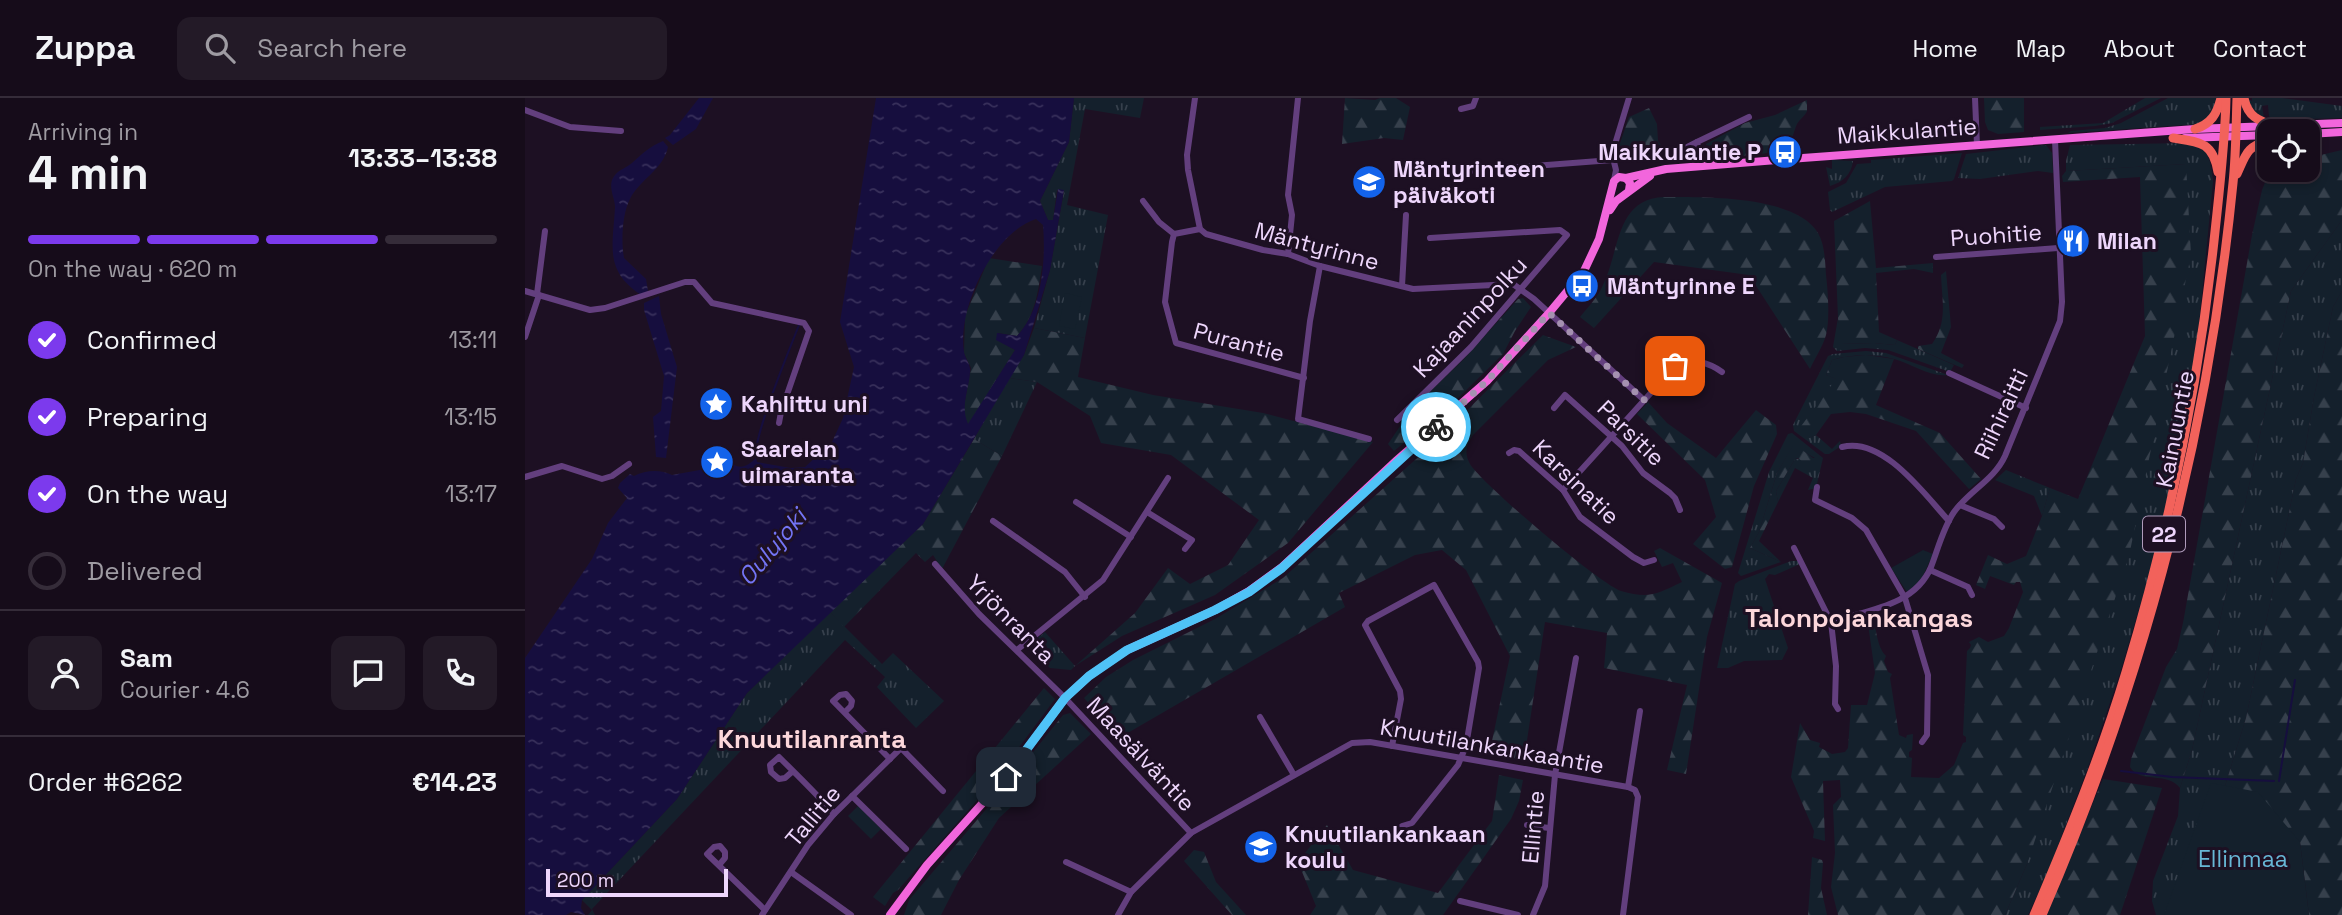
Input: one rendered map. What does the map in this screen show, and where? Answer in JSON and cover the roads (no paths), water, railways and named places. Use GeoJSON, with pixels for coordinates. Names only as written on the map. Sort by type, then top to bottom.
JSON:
{"type":"FeatureCollection","features":[{"type":"Feature","properties":{"kind":"highway"},"geometry":{"type":"LineString","coordinates":[[2195,129],[2206,126],[2224,98]]}},
{"type":"Feature","properties":{"kind":"highway","name":"Kainuuntie"},"geometry":{"type":"LineString","coordinates":[[2034,915],[2108,726],[2158,558],[2174,491],[2202,345],[2225,132],[2224,98]]}},
{"type":"Feature","properties":{"kind":"highway","name":"Kainuuntie"},"geometry":{"type":"LineString","coordinates":[[2042,915],[2073,842],[2116,727],[2159,586],[2182,493],[2220,289],[2233,181],[2237,98]]}},
{"type":"Feature","properties":{"kind":"highway"},"geometry":{"type":"LineString","coordinates":[[2244,98],[2247,108],[2257,119]]}},
{"type":"Feature","properties":{"kind":"highway"},"geometry":{"type":"LineString","coordinates":[[2173,138],[2208,147],[2216,161],[2220,184]]}},
{"type":"Feature","properties":{"kind":"highway"},"geometry":{"type":"LineString","coordinates":[[2233,181],[2244,155],[2257,143]]}},
{"type":"Feature","properties":{"kind":"main road"},"geometry":{"type":"LineString","coordinates":[[2320,124],[2342,123]]}},
{"type":"Feature","properties":{"kind":"main road","name":"Maikkulantie"},"geometry":{"type":"LineString","coordinates":[[1619,181],[1666,169],[1702,166],[2195,129],[2225,132]]}},
{"type":"Feature","properties":{"kind":"main road"},"geometry":{"type":"LineString","coordinates":[[2225,132],[2257,129]]}},
{"type":"Feature","properties":{"kind":"main road","name":"Maikkulantie"},"geometry":{"type":"LineString","coordinates":[[2151,134],[2173,138],[2225,132]]}},
{"type":"Feature","properties":{"kind":"main road"},"geometry":{"type":"LineString","coordinates":[[2236,132],[2257,135]]}},
{"type":"Feature","properties":{"kind":"main road"},"geometry":{"type":"LineString","coordinates":[[2320,133],[2342,132]]}},
{"type":"Feature","properties":{"kind":"main road","name":"Maikkulantie"},"geometry":{"type":"LineString","coordinates":[[1627,192],[1646,178],[1666,169]]}},
{"type":"Feature","properties":{"kind":"main road"},"geometry":{"type":"LineString","coordinates":[[1619,181],[1616,193],[1627,192]]}},
{"type":"Feature","properties":{"kind":"main road"},"geometry":{"type":"LineString","coordinates":[[1603,224],[1616,201],[1627,192],[1630,183],[1619,181]]}},
{"type":"Feature","properties":{"kind":"main road"},"geometry":{"type":"LineString","coordinates":[[890,915],[927,866],[1006,777],[1065,698],[1089,676],[1127,650],[1249,592],[1282,568],[1397,460],[1487,381],[1584,271],[1599,239],[1619,181]]}},
{"type":"Feature","properties":{"kind":"street"},"geometry":{"type":"LineString","coordinates":[[1143,201],[1159,222],[1174,234],[1200,229],[1187,155],[1195,98]]}},
{"type":"Feature","properties":{"kind":"street"},"geometry":{"type":"LineString","coordinates":[[1288,254],[1292,215],[1288,195],[1298,98]]}},
{"type":"Feature","properties":{"kind":"street"},"geometry":{"type":"LineString","coordinates":[[1461,110],[1473,106],[1476,98]]}},
{"type":"Feature","properties":{"kind":"street"},"geometry":{"type":"LineString","coordinates":[[1619,181],[1613,162],[1614,145],[1629,98]]}},
{"type":"Feature","properties":{"kind":"street"},"geometry":{"type":"LineString","coordinates":[[1975,98],[1977,145]]}},
{"type":"Feature","properties":{"kind":"street"},"geometry":{"type":"LineString","coordinates":[[525,110],[570,127],[621,131]]}},
{"type":"Feature","properties":{"kind":"street"},"geometry":{"type":"LineString","coordinates":[[1671,156],[1748,117]]}},
{"type":"Feature","properties":{"kind":"street","name":"Riihiraitti"},"geometry":{"type":"LineString","coordinates":[[1831,622],[1905,598],[1918,588],[1930,570],[1949,521],[1960,505],[2001,464],[2060,321],[2062,302],[2055,140]]}},
{"type":"Feature","properties":{"kind":"street"},"geometry":{"type":"LineString","coordinates":[[1697,142],[1702,166]]}},
{"type":"Feature","properties":{"kind":"street"},"geometry":{"type":"LineString","coordinates":[[1428,174],[1613,162]]}},
{"type":"Feature","properties":{"kind":"street"},"geometry":{"type":"LineString","coordinates":[[1402,286],[1406,215]]}},
{"type":"Feature","properties":{"kind":"street","name":"Mäntyrinne"},"geometry":{"type":"LineString","coordinates":[[1200,229],[1206,234],[1413,289],[1496,283],[1513,284],[1521,288]]}},
{"type":"Feature","properties":{"kind":"street","name":"Kajaaninpolku"},"geometry":{"type":"LineString","coordinates":[[1397,420],[1471,346],[1567,235],[1560,230],[1430,238]]}},
{"type":"Feature","properties":{"kind":"street"},"geometry":{"type":"LineString","coordinates":[[525,337],[538,295],[545,231]]}},
{"type":"Feature","properties":{"kind":"street","name":"Purantie"},"geometry":{"type":"LineString","coordinates":[[1174,234],[1165,302],[1176,342],[1304,378]]}},
{"type":"Feature","properties":{"kind":"street","name":"Puohitie"},"geometry":{"type":"LineString","coordinates":[[1936,257],[2058,248]]}},
{"type":"Feature","properties":{"kind":"street"},"geometry":{"type":"LineString","coordinates":[[1320,266],[1298,419],[1369,439]]}},
{"type":"Feature","properties":{"kind":"street"},"geometry":{"type":"LineString","coordinates":[[525,291],[590,310],[605,308],[685,282],[694,282],[712,303],[804,323],[809,331],[779,423]]}},
{"type":"Feature","properties":{"kind":"street"},"geometry":{"type":"LineString","coordinates":[[1521,288],[1644,400]]}},
{"type":"Feature","properties":{"kind":"street"},"geometry":{"type":"LineString","coordinates":[[1563,490],[1675,366],[1685,360],[1713,366],[1722,372]]}},
{"type":"Feature","properties":{"kind":"street"},"geometry":{"type":"LineString","coordinates":[[1949,373],[2026,408]]}},
{"type":"Feature","properties":{"kind":"street","name":"Parsitie"},"geometry":{"type":"LineString","coordinates":[[1554,408],[1565,395],[1622,446],[1643,472],[1675,498],[1680,510]]}},
{"type":"Feature","properties":{"kind":"street"},"geometry":{"type":"LineString","coordinates":[[1842,447],[1860,447],[1893,462],[1949,521]]}},
{"type":"Feature","properties":{"kind":"street","name":"Karsinatie"},"geometry":{"type":"LineString","coordinates":[[1509,453],[1519,451],[1563,490],[1580,517],[1640,562],[1654,560]]}},
{"type":"Feature","properties":{"kind":"street"},"geometry":{"type":"LineString","coordinates":[[525,477],[562,466],[602,479],[612,476],[629,464]]}},
{"type":"Feature","properties":{"kind":"street"},"geometry":{"type":"LineString","coordinates":[[1017,650],[1086,597],[1103,580],[1168,478]]}},
{"type":"Feature","properties":{"kind":"street"},"geometry":{"type":"LineString","coordinates":[[1817,487],[1815,500],[1852,518],[1865,530],[1905,598],[1929,675],[1927,735],[1922,742]]}},
{"type":"Feature","properties":{"kind":"street"},"geometry":{"type":"LineString","coordinates":[[1076,502],[1131,537]]}},
{"type":"Feature","properties":{"kind":"street"},"geometry":{"type":"LineString","coordinates":[[1960,505],[1994,519],[2002,527]]}},
{"type":"Feature","properties":{"kind":"street"},"geometry":{"type":"LineString","coordinates":[[1147,512],[1192,540],[1185,549]]}},
{"type":"Feature","properties":{"kind":"street"},"geometry":{"type":"LineString","coordinates":[[993,521],[1065,572],[1086,597]]}},
{"type":"Feature","properties":{"kind":"street"},"geometry":{"type":"LineString","coordinates":[[1794,548],[1831,622],[1836,666],[1835,704],[1838,709]]}},
{"type":"Feature","properties":{"kind":"street","name":"Yrjönranta"},"geometry":{"type":"LineString","coordinates":[[935,564],[979,614],[1065,698]]}},
{"type":"Feature","properties":{"kind":"street"},"geometry":{"type":"LineString","coordinates":[[1930,570],[1968,587],[1972,595]]}},
{"type":"Feature","properties":{"kind":"street"},"geometry":{"type":"LineString","coordinates":[[1392,746],[1401,699],[1400,691],[1365,625],[1434,585],[1479,668],[1466,746],[1460,759],[1453,772],[1412,823],[1402,826]]}},
{"type":"Feature","properties":{"kind":"street","name":"Ellintie"},"geometry":{"type":"LineString","coordinates":[[1533,915],[1545,886],[1555,775],[1576,658]]}},
{"type":"Feature","properties":{"kind":"street","name":"Maasälväntie"},"geometry":{"type":"LineString","coordinates":[[1065,698],[1191,833]]}},
{"type":"Feature","properties":{"kind":"street"},"geometry":{"type":"LineString","coordinates":[[1623,915],[1638,797],[1635,790],[1628,787],[1640,711]]}},
{"type":"Feature","properties":{"kind":"street"},"geometry":{"type":"LineString","coordinates":[[845,712],[890,758]]}},
{"type":"Feature","properties":{"kind":"street"},"geometry":{"type":"LineString","coordinates":[[1260,717],[1294,775]]}},
{"type":"Feature","properties":{"kind":"street","name":"Knuutilankankaantie"},"geometry":{"type":"LineString","coordinates":[[1118,915],[1131,892],[1191,833],[1352,743],[1392,746],[1628,787]]}},
{"type":"Feature","properties":{"kind":"street","name":"Tallitie"},"geometry":{"type":"LineString","coordinates":[[763,912],[808,845],[834,814],[901,748],[943,791]]}},
{"type":"Feature","properties":{"kind":"street"},"geometry":{"type":"LineString","coordinates":[[793,771],[834,814]]}},
{"type":"Feature","properties":{"kind":"street"},"geometry":{"type":"LineString","coordinates":[[852,796],[906,849]]}},
{"type":"Feature","properties":{"kind":"street"},"geometry":{"type":"LineString","coordinates":[[1527,825],[1549,828]]}},
{"type":"Feature","properties":{"kind":"street"},"geometry":{"type":"LineString","coordinates":[[1066,862],[1131,892]]}},
{"type":"Feature","properties":{"kind":"street"},"geometry":{"type":"LineString","coordinates":[[719,865],[763,912]]}},
{"type":"Feature","properties":{"kind":"street"},"geometry":{"type":"LineString","coordinates":[[791,872],[851,915]]}},
{"type":"Feature","properties":{"kind":"street"},"geometry":{"type":"LineString","coordinates":[[1459,901],[1518,915]]}},
{"type":"Feature","properties":{"kind":"water"},"geometry":{"type":"Polygon","coordinates":[[[699,98],[713,98],[696,129],[673,145],[665,138],[699,98]]]}},
{"type":"Feature","properties":{"kind":"water","name":"Oulujoki"},"geometry":{"type":"Polygon","coordinates":[[[876,98],[1074,98],[1069,142],[1040,201],[1048,220],[1053,220],[1058,189],[1064,190],[1050,270],[1024,355],[923,524],[747,693],[677,799],[582,900],[581,908],[585,915],[571,912],[566,915],[525,915],[525,658],[592,559],[608,523],[627,498],[618,488],[630,474],[634,476],[658,471],[672,475],[733,464],[742,467],[756,458],[757,462],[791,468],[805,467],[832,442],[843,418],[854,367],[840,322],[876,98]],[[1036,219],[1020,227],[1006,240],[992,256],[972,294],[963,334],[964,352],[970,369],[965,404],[968,424],[1015,350],[996,340],[997,333],[1017,336],[1032,313],[1043,269],[1043,225],[1036,219]]]}},
{"type":"Feature","properties":{"kind":"water"},"geometry":{"type":"Polygon","coordinates":[[[663,141],[668,147],[665,155],[634,192],[627,205],[624,220],[624,258],[646,279],[648,291],[641,295],[621,276],[613,257],[615,207],[611,183],[618,172],[663,141]]]}},
{"type":"Feature","properties":{"kind":"water"},"geometry":{"type":"Polygon","coordinates":[[[659,296],[661,314],[677,367],[666,458],[656,457],[653,417],[661,411],[664,376],[644,310],[644,303],[659,296]]]}},
{"type":"Feature","properties":{"kind":"waterway"},"geometry":{"type":"LineString","coordinates":[[756,458],[765,414],[799,325]]}},
{"type":"Feature","properties":{"kind":"waterway"},"geometry":{"type":"LineString","coordinates":[[2279,781],[2295,680]]}},
{"type":"Feature","properties":{"kind":"waterway"},"geometry":{"type":"LineString","coordinates":[[2121,771],[2172,777],[2274,781]]}},
{"type":"Feature","properties":{"kind":"place","name":"Maikkulantie P"},"geometry":{"type":"Point","coordinates":[1785,152]}},
{"type":"Feature","properties":{"kind":"place","name":"Mäntyrinteen päiväkoti"},"geometry":{"type":"Point","coordinates":[1369,182]}},
{"type":"Feature","properties":{"kind":"place","name":"Milan"},"geometry":{"type":"Point","coordinates":[2073,241]}},
{"type":"Feature","properties":{"kind":"place","name":"Mäntyrinne E"},"geometry":{"type":"Point","coordinates":[1582,286]}},
{"type":"Feature","properties":{"kind":"place","name":"Kahlittu uni"},"geometry":{"type":"Point","coordinates":[716,404]}},
{"type":"Feature","properties":{"kind":"place","name":"Saarelan uimaranta"},"geometry":{"type":"Point","coordinates":[717,462]}},
{"type":"Feature","properties":{"kind":"place","name":"Knuutilankankaan koulu"},"geometry":{"type":"Point","coordinates":[1261,847]}},
{"type":"Feature","properties":{"kind":"district","name":"Talonpojankangas"},"geometry":{"type":"Point","coordinates":[1859,618]}},
{"type":"Feature","properties":{"kind":"district","name":"Knuutilanranta"},"geometry":{"type":"Point","coordinates":[812,739]}},
{"type":"Feature","properties":{"kind":"park label","name":"Ellinmaa"},"geometry":{"type":"Point","coordinates":[2243,859]}}]}
